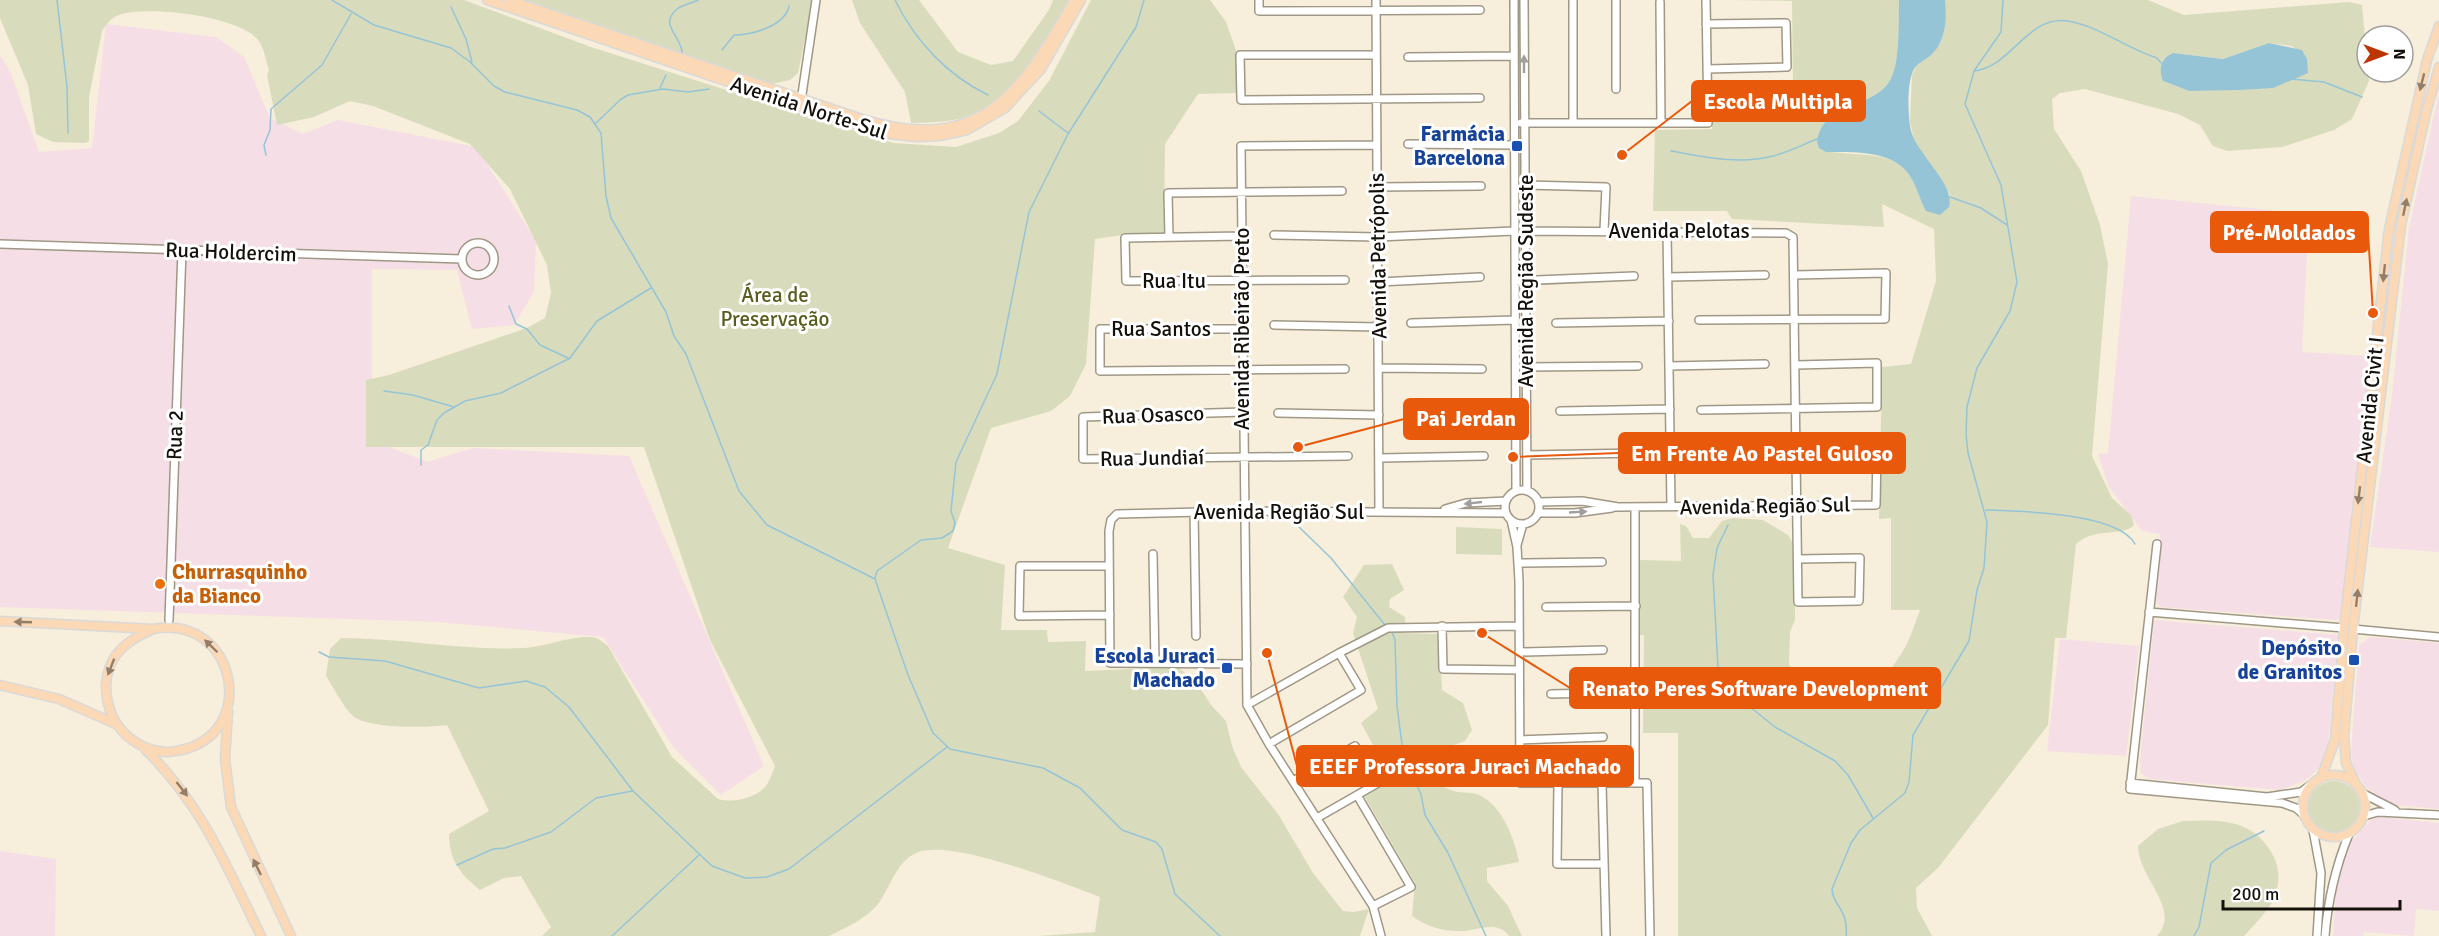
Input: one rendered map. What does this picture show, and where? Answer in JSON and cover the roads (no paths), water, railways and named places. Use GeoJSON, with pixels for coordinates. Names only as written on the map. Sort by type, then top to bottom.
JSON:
{"type":"FeatureCollection","features":[{"type":"Feature","properties":{"kind":"main road","name":"Avenida Norte-Sul"},"geometry":{"type":"LineString","coordinates":[[487,0],[900,136],[939,136],[972,128],[1005,108],[1031,83],[1081,0]]}},
{"type":"Feature","properties":{"kind":"main road","name":"Avenida Norte-Sul"},"geometry":{"type":"LineString","coordinates":[[509,0],[792,96],[800,103],[898,129],[936,129],[965,123],[1000,104],[1024,81],[1074,0]]}},
{"type":"Feature","properties":{"kind":"main road","name":"Avenida Civit I"},"geometry":{"type":"LineString","coordinates":[[2321,778],[2331,758],[2336,740],[2389,229],[2427,60],[2439,26]]}},
{"type":"Feature","properties":{"kind":"main road","name":"Avenida Civit I"},"geometry":{"type":"LineString","coordinates":[[2356,784],[2346,764],[2344,750],[2349,628],[2381,410],[2401,225],[2426,113],[2439,68]]}},
{"type":"Feature","properties":{"kind":"main road"},"geometry":{"type":"LineString","coordinates":[[0,621],[185,629],[212,646],[222,659],[228,674],[229,698],[225,759],[231,807],[291,936]]}},
{"type":"Feature","properties":{"kind":"main road"},"geometry":{"type":"LineString","coordinates":[[116,724],[107,702],[107,679],[115,656],[131,639],[153,629]]}},
{"type":"Feature","properties":{"kind":"main road"},"geometry":{"type":"LineString","coordinates":[[0,685],[59,699],[116,724],[142,746],[173,777],[199,813],[261,936]]}},
{"type":"Feature","properties":{"kind":"main road"},"geometry":{"type":"LineString","coordinates":[[142,746],[170,752],[198,744],[219,725],[229,698]]}},
{"type":"Feature","properties":{"kind":"main road"},"geometry":{"type":"LineString","coordinates":[[2340,776],[2356,784],[2362,794],[2364,816],[2349,834],[2328,837],[2313,830],[2303,814],[2304,798],[2312,784],[2321,778],[2340,776]]}},
{"type":"Feature","properties":{"kind":"street"},"geometry":{"type":"LineString","coordinates":[[800,103],[816,0]]}},
{"type":"Feature","properties":{"kind":"street"},"geometry":{"type":"LineString","coordinates":[[1259,0],[1259,11],[1480,10]]}},
{"type":"Feature","properties":{"kind":"street","name":"Avenida Petrópolis"},"geometry":{"type":"LineString","coordinates":[[1376,0],[1379,512]]}},
{"type":"Feature","properties":{"kind":"street","name":"Avenida Região Sudeste"},"geometry":{"type":"LineString","coordinates":[[1514,0],[1516,491]]}},
{"type":"Feature","properties":{"kind":"street","name":"Avenida Região Sudeste"},"geometry":{"type":"LineString","coordinates":[[1524,0],[1527,491]]}},
{"type":"Feature","properties":{"kind":"street"},"geometry":{"type":"LineString","coordinates":[[1616,0],[1616,89]]}},
{"type":"Feature","properties":{"kind":"street"},"geometry":{"type":"LineString","coordinates":[[1515,112],[1517,120],[1524,123],[1708,123],[1706,0]]}},
{"type":"Feature","properties":{"kind":"street"},"geometry":{"type":"LineString","coordinates":[[1572,1],[1573,123]]}},
{"type":"Feature","properties":{"kind":"street"},"geometry":{"type":"LineString","coordinates":[[1660,2],[1661,123]]}},
{"type":"Feature","properties":{"kind":"street"},"geometry":{"type":"LineString","coordinates":[[1706,24],[1786,23],[1787,68],[1707,69]]}},
{"type":"Feature","properties":{"kind":"street"},"geometry":{"type":"LineString","coordinates":[[1376,55],[1240,55],[1241,100],[1480,98]]}},
{"type":"Feature","properties":{"kind":"street"},"geometry":{"type":"LineString","coordinates":[[1408,57],[1514,56]]}},
{"type":"Feature","properties":{"kind":"street"},"geometry":{"type":"LineString","coordinates":[[792,96],[804,80]]}},
{"type":"Feature","properties":{"kind":"street"},"geometry":{"type":"LineString","coordinates":[[1408,144],[1515,146]]}},
{"type":"Feature","properties":{"kind":"street","name":"Avenida Ribeirão Preto"},"geometry":{"type":"LineString","coordinates":[[1247,664],[1241,146],[1376,146]]}},
{"type":"Feature","properties":{"kind":"street"},"geometry":{"type":"LineString","coordinates":[[1515,156],[1522,159],[1525,165]]}},
{"type":"Feature","properties":{"kind":"street"},"geometry":{"type":"LineString","coordinates":[[1525,185],[1606,187],[1604,231]]}},
{"type":"Feature","properties":{"kind":"street"},"geometry":{"type":"LineString","coordinates":[[1378,187],[1481,186]]}},
{"type":"Feature","properties":{"kind":"street"},"geometry":{"type":"LineString","coordinates":[[1242,236],[1169,237],[1168,193],[1342,191]]}},
{"type":"Feature","properties":{"kind":"street"},"geometry":{"type":"LineString","coordinates":[[1667,230],[1671,507]]}},
{"type":"Feature","properties":{"kind":"street"},"geometry":{"type":"LineString","coordinates":[[1274,235],[1378,237],[1514,231]]}},
{"type":"Feature","properties":{"kind":"street","name":"Avenida Pelotas"},"geometry":{"type":"LineString","coordinates":[[1525,231],[1786,232],[1794,239],[1798,602],[1859,601],[1860,558],[1798,559]]}},
{"type":"Feature","properties":{"kind":"street","name":"Rua Itu"},"geometry":{"type":"LineString","coordinates":[[1169,237],[1125,238],[1125,281],[1242,281]]}},
{"type":"Feature","properties":{"kind":"street"},"geometry":{"type":"LineString","coordinates":[[474,243],[485,243],[495,256],[489,271],[480,275],[470,272],[462,259],[465,249],[474,243]]}},
{"type":"Feature","properties":{"kind":"street","name":"Rua Holdercim"},"geometry":{"type":"LineString","coordinates":[[0,244],[462,259]]}},
{"type":"Feature","properties":{"kind":"street","name":"Rua 2"},"geometry":{"type":"LineString","coordinates":[[169,620],[182,250]]}},
{"type":"Feature","properties":{"kind":"street"},"geometry":{"type":"LineString","coordinates":[[1699,320],[1885,319],[1886,273],[1794,275]]}},
{"type":"Feature","properties":{"kind":"street"},"geometry":{"type":"LineString","coordinates":[[1668,277],[1765,275]]}},
{"type":"Feature","properties":{"kind":"street"},"geometry":{"type":"LineString","coordinates":[[1515,280],[1634,276]]}},
{"type":"Feature","properties":{"kind":"street"},"geometry":{"type":"LineString","coordinates":[[1379,282],[1480,277]]}},
{"type":"Feature","properties":{"kind":"street"},"geometry":{"type":"LineString","coordinates":[[1242,281],[1345,280]]}},
{"type":"Feature","properties":{"kind":"street"},"geometry":{"type":"LineString","coordinates":[[1411,322],[1515,320]]}},
{"type":"Feature","properties":{"kind":"street"},"geometry":{"type":"LineString","coordinates":[[1556,323],[1669,321]]}},
{"type":"Feature","properties":{"kind":"street"},"geometry":{"type":"LineString","coordinates":[[1274,325],[1378,327]]}},
{"type":"Feature","properties":{"kind":"street","name":"Rua Santos"},"geometry":{"type":"LineString","coordinates":[[1242,329],[1100,329],[1099,349],[1100,371],[1243,369]]}},
{"type":"Feature","properties":{"kind":"street"},"geometry":{"type":"LineString","coordinates":[[1701,410],[1877,407],[1877,363],[1796,365]]}},
{"type":"Feature","properties":{"kind":"street"},"geometry":{"type":"LineString","coordinates":[[1669,366],[1765,364]]}},
{"type":"Feature","properties":{"kind":"street"},"geometry":{"type":"LineString","coordinates":[[1526,367],[1638,366]]}},
{"type":"Feature","properties":{"kind":"street"},"geometry":{"type":"LineString","coordinates":[[1378,368],[1482,369]]}},
{"type":"Feature","properties":{"kind":"street"},"geometry":{"type":"LineString","coordinates":[[1243,369],[1345,369]]}},
{"type":"Feature","properties":{"kind":"street"},"geometry":{"type":"LineString","coordinates":[[1560,411],[1670,408]]}},
{"type":"Feature","properties":{"kind":"street"},"geometry":{"type":"LineString","coordinates":[[1410,412],[1516,410]]}},
{"type":"Feature","properties":{"kind":"street","name":"Rua Osasco"},"geometry":{"type":"LineString","coordinates":[[1083,437],[1083,417],[1243,412]]}},
{"type":"Feature","properties":{"kind":"street"},"geometry":{"type":"LineString","coordinates":[[1278,413],[1380,414]]}},
{"type":"Feature","properties":{"kind":"street","name":"Rua Jundiaí"},"geometry":{"type":"LineString","coordinates":[[1083,437],[1083,459],[1243,457]]}},
{"type":"Feature","properties":{"kind":"street","name":"Avenida Região Sul"},"geometry":{"type":"LineString","coordinates":[[1539,513],[1575,513],[1618,507],[1876,505],[1877,452],[1797,453]]}},
{"type":"Feature","properties":{"kind":"street"},"geometry":{"type":"LineString","coordinates":[[1527,455],[1638,453]]}},
{"type":"Feature","properties":{"kind":"street"},"geometry":{"type":"LineString","coordinates":[[1670,454],[1766,453]]}},
{"type":"Feature","properties":{"kind":"street"},"geometry":{"type":"LineString","coordinates":[[1243,457],[1348,456]]}},
{"type":"Feature","properties":{"kind":"street"},"geometry":{"type":"LineString","coordinates":[[1380,458],[1484,456]]}},
{"type":"Feature","properties":{"kind":"street"},"geometry":{"type":"LineString","coordinates":[[1509,517],[1523,525],[1532,522],[1539,513],[1539,502],[1527,491],[1516,491],[1506,501],[1509,517],[1517,547],[1519,563],[1520,783],[1647,783],[1650,936]]}},
{"type":"Feature","properties":{"kind":"street","name":"Avenida Região Sul"},"geometry":{"type":"LineString","coordinates":[[1440,511],[1466,503],[1506,501]]}},
{"type":"Feature","properties":{"kind":"street","name":"Avenida Região Sul"},"geometry":{"type":"LineString","coordinates":[[1539,502],[1582,501],[1618,507]]}},
{"type":"Feature","properties":{"kind":"street"},"geometry":{"type":"LineString","coordinates":[[1635,507],[1635,783]]}},
{"type":"Feature","properties":{"kind":"street","name":"Avenida Região Sul"},"geometry":{"type":"LineString","coordinates":[[1109,566],[1109,531],[1111,520],[1117,514],[1244,511],[1440,511],[1509,517]]}},
{"type":"Feature","properties":{"kind":"street"},"geometry":{"type":"LineString","coordinates":[[1194,512],[1196,636]]}},
{"type":"Feature","properties":{"kind":"street"},"geometry":{"type":"LineString","coordinates":[[1517,547],[1523,525]]}},
{"type":"Feature","properties":{"kind":"street"},"geometry":{"type":"LineString","coordinates":[[2130,786],[2157,544]]}},
{"type":"Feature","properties":{"kind":"street"},"geometry":{"type":"LineString","coordinates":[[1153,555],[1155,663]]}},
{"type":"Feature","properties":{"kind":"street"},"geometry":{"type":"LineString","coordinates":[[1519,563],[1602,562]]}},
{"type":"Feature","properties":{"kind":"street"},"geometry":{"type":"LineString","coordinates":[[1110,615],[1019,616],[1020,566],[1109,566],[1110,615],[1110,663],[1247,664],[1247,705],[1269,744],[1373,906],[1382,936]]}},
{"type":"Feature","properties":{"kind":"street"},"geometry":{"type":"LineString","coordinates":[[1546,607],[1636,606]]}},
{"type":"Feature","properties":{"kind":"street"},"geometry":{"type":"LineString","coordinates":[[2149,612],[2439,637]]}},
{"type":"Feature","properties":{"kind":"street"},"geometry":{"type":"LineString","coordinates":[[1442,626],[1443,669],[1519,670]]}},
{"type":"Feature","properties":{"kind":"street"},"geometry":{"type":"LineString","coordinates":[[1247,705],[1339,653],[1389,628],[1519,626]]}},
{"type":"Feature","properties":{"kind":"street"},"geometry":{"type":"LineString","coordinates":[[1519,652],[1603,650]]}},
{"type":"Feature","properties":{"kind":"street"},"geometry":{"type":"LineString","coordinates":[[1269,744],[1362,690],[1339,653]]}},
{"type":"Feature","properties":{"kind":"street"},"geometry":{"type":"LineString","coordinates":[[1551,694],[1636,692]]}},
{"type":"Feature","properties":{"kind":"street"},"geometry":{"type":"LineString","coordinates":[[1520,740],[1603,737]]}},
{"type":"Feature","properties":{"kind":"street"},"geometry":{"type":"LineString","coordinates":[[1293,781],[1355,746],[1378,783],[1317,818]]}},
{"type":"Feature","properties":{"kind":"street"},"geometry":{"type":"LineString","coordinates":[[1558,783],[1557,864],[1603,864]]}},
{"type":"Feature","properties":{"kind":"street"},"geometry":{"type":"LineString","coordinates":[[1602,784],[1606,936]]}},
{"type":"Feature","properties":{"kind":"street"},"geometry":{"type":"LineString","coordinates":[[2130,786],[2267,797],[2301,792],[2312,784]]}},
{"type":"Feature","properties":{"kind":"street"},"geometry":{"type":"LineString","coordinates":[[2130,786],[2282,803],[2296,808],[2303,814]]}},
{"type":"Feature","properties":{"kind":"street"},"geometry":{"type":"LineString","coordinates":[[2362,794],[2400,812]]}},
{"type":"Feature","properties":{"kind":"street"},"geometry":{"type":"LineString","coordinates":[[1357,795],[1411,887],[1373,906]]}},
{"type":"Feature","properties":{"kind":"street"},"geometry":{"type":"LineString","coordinates":[[2364,816],[2378,812],[2439,815]]}},
{"type":"Feature","properties":{"kind":"street"},"geometry":{"type":"LineString","coordinates":[[2313,830],[2321,873],[2317,936]]}},
{"type":"Feature","properties":{"kind":"street"},"geometry":{"type":"LineString","coordinates":[[2325,936],[2330,891],[2337,863],[2349,834]]}},
{"type":"Feature","properties":{"kind":"water"},"geometry":{"type":"Polygon","coordinates":[[[1899,0],[1945,0],[1946,15],[1942,37],[1930,56],[1913,71],[1908,98],[1913,136],[1941,178],[1949,198],[1949,207],[1940,215],[1926,211],[1910,176],[1894,161],[1872,154],[1826,152],[1819,148],[1817,142],[1821,129],[1828,120],[1837,113],[1881,91],[1889,82],[1897,54],[1899,0]]]}},
{"type":"Feature","properties":{"kind":"water"},"geometry":{"type":"Polygon","coordinates":[[[2269,43],[2302,50],[2307,59],[2308,73],[2273,88],[2239,90],[2189,91],[2163,81],[2161,68],[2163,61],[2173,53],[2223,59],[2269,43]]]}},
{"type":"Feature","properties":{"kind":"waterway"},"geometry":{"type":"LineString","coordinates":[[57,0],[67,87],[68,133]]}},
{"type":"Feature","properties":{"kind":"waterway"},"geometry":{"type":"LineString","coordinates":[[332,0],[374,25],[451,48],[469,61],[494,86],[505,92],[577,110],[590,117],[601,133],[606,196],[611,218],[666,312],[674,336],[686,354],[739,491],[767,525],[875,579],[908,675],[933,733],[950,749],[1043,768],[1080,788],[1122,830],[1156,842],[1162,849],[1175,894],[1220,936]]}},
{"type":"Feature","properties":{"kind":"waterway"},"geometry":{"type":"LineString","coordinates":[[682,53],[670,26],[671,15],[679,8],[698,0]]}},
{"type":"Feature","properties":{"kind":"waterway"},"geometry":{"type":"LineString","coordinates":[[895,0],[922,43],[946,67],[988,95]]}},
{"type":"Feature","properties":{"kind":"waterway"},"geometry":{"type":"LineString","coordinates":[[875,578],[877,571],[921,540],[942,538],[953,531],[955,523],[951,511],[956,462],[997,374],[1029,212],[1068,134],[1136,27],[1144,0]]}},
{"type":"Feature","properties":{"kind":"waterway"},"geometry":{"type":"LineString","coordinates":[[1846,936],[1843,913],[1832,889],[1851,843],[1860,830],[1905,793],[1909,782],[1913,735],[1969,641],[1977,590],[1984,568],[1987,522],[1968,453],[1967,407],[1977,368],[2010,311],[2017,282],[2001,185],[1965,104],[1974,71],[2001,32],[2003,0]]}},
{"type":"Feature","properties":{"kind":"waterway"},"geometry":{"type":"LineString","coordinates":[[722,50],[734,35],[758,31],[775,24],[786,13],[789,6]]}},
{"type":"Feature","properties":{"kind":"waterway"},"geometry":{"type":"LineString","coordinates":[[451,7],[466,39],[472,62]]}},
{"type":"Feature","properties":{"kind":"waterway"},"geometry":{"type":"LineString","coordinates":[[266,155],[264,145],[270,130],[271,109],[322,65],[351,14]]}},
{"type":"Feature","properties":{"kind":"waterway"},"geometry":{"type":"LineString","coordinates":[[1974,71],[1999,61],[2031,33],[2042,25],[2054,21],[2068,21],[2091,28],[2157,58],[2161,63]]}},
{"type":"Feature","properties":{"kind":"waterway"},"geometry":{"type":"LineString","coordinates":[[660,88],[666,75]]}},
{"type":"Feature","properties":{"kind":"waterway"},"geometry":{"type":"LineString","coordinates":[[2291,79],[2324,82],[2362,97]]}},
{"type":"Feature","properties":{"kind":"waterway"},"geometry":{"type":"LineString","coordinates":[[596,123],[628,95],[663,89],[688,92],[709,89]]}},
{"type":"Feature","properties":{"kind":"waterway"},"geometry":{"type":"LineString","coordinates":[[1039,111],[1068,133]]}},
{"type":"Feature","properties":{"kind":"waterway"},"geometry":{"type":"LineString","coordinates":[[1671,151],[1696,156],[1748,160],[1779,154],[1817,139]]}},
{"type":"Feature","properties":{"kind":"waterway"},"geometry":{"type":"LineString","coordinates":[[1950,197],[1981,208],[2007,225]]}},
{"type":"Feature","properties":{"kind":"waterway"},"geometry":{"type":"LineString","coordinates":[[421,465],[421,450],[428,445],[437,420],[444,413],[465,401],[501,393],[570,358],[597,321],[651,288]]}},
{"type":"Feature","properties":{"kind":"waterway"},"geometry":{"type":"LineString","coordinates":[[509,306],[516,324],[527,329],[540,345],[568,358]]}},
{"type":"Feature","properties":{"kind":"waterway"},"geometry":{"type":"LineString","coordinates":[[384,391],[413,395],[454,407]]}},
{"type":"Feature","properties":{"kind":"waterway"},"geometry":{"type":"LineString","coordinates":[[1986,510],[2044,513],[2089,520],[2125,534],[2135,544]]}},
{"type":"Feature","properties":{"kind":"waterway"},"geometry":{"type":"LineString","coordinates":[[1728,525],[1717,548],[1713,575],[1718,668],[1744,702],[1775,727],[1835,761],[1848,775],[1873,818]]}},
{"type":"Feature","properties":{"kind":"waterway"},"geometry":{"type":"LineString","coordinates":[[1299,527],[1331,558],[1385,625]]}},
{"type":"Feature","properties":{"kind":"waterway"},"geometry":{"type":"LineString","coordinates":[[1392,632],[1395,640],[1397,706],[1404,760],[1421,794],[1425,815],[1448,853],[1486,936]]}},
{"type":"Feature","properties":{"kind":"waterway"},"geometry":{"type":"LineString","coordinates":[[319,652],[329,657],[385,661],[479,688],[526,681],[545,687],[569,707],[633,791],[712,866],[745,878],[767,877],[789,869],[947,747]]}},
{"type":"Feature","properties":{"kind":"waterway"},"geometry":{"type":"LineString","coordinates":[[457,865],[493,849],[505,848],[551,832],[596,798],[632,791]]}},
{"type":"Feature","properties":{"kind":"waterway"},"geometry":{"type":"LineString","coordinates":[[2194,936],[2199,927],[2211,863],[2226,850],[2264,831]]}},
{"type":"Feature","properties":{"kind":"waterway"},"geometry":{"type":"LineString","coordinates":[[612,936],[699,855]]}},
{"type":"Feature","properties":{"kind":"place","name":"Farmácia Barcelona"},"geometry":{"type":"Point","coordinates":[1517,146]}},
{"type":"Feature","properties":{"kind":"place","name":"Escola Multipla"},"geometry":{"type":"Point","coordinates":[1622,155]}},
{"type":"Feature","properties":{"kind":"place","name":"Pré-Moldados"},"geometry":{"type":"Point","coordinates":[2373,313]}},
{"type":"Feature","properties":{"kind":"place","name":"Pai Jerdan"},"geometry":{"type":"Point","coordinates":[1298,447]}},
{"type":"Feature","properties":{"kind":"place","name":"Em Frente Ao Pastel Guloso"},"geometry":{"type":"Point","coordinates":[1513,457]}},
{"type":"Feature","properties":{"kind":"place","name":"Churrasquinho da Bianco"},"geometry":{"type":"Point","coordinates":[160,584]}},
{"type":"Feature","properties":{"kind":"place","name":"Renato Peres Software Development"},"geometry":{"type":"Point","coordinates":[1482,633]}},
{"type":"Feature","properties":{"kind":"place","name":"EEEF Professora Juraci Machado"},"geometry":{"type":"Point","coordinates":[1267,653]}},
{"type":"Feature","properties":{"kind":"place","name":"Depósito de Granitos"},"geometry":{"type":"Point","coordinates":[2354,660]}},
{"type":"Feature","properties":{"kind":"place","name":"Escola Juraci Machado"},"geometry":{"type":"Point","coordinates":[1227,668]}},
{"type":"Feature","properties":{"kind":"park label","name":"Área de Preservação"},"geometry":{"type":"Point","coordinates":[775,307]}}]}
